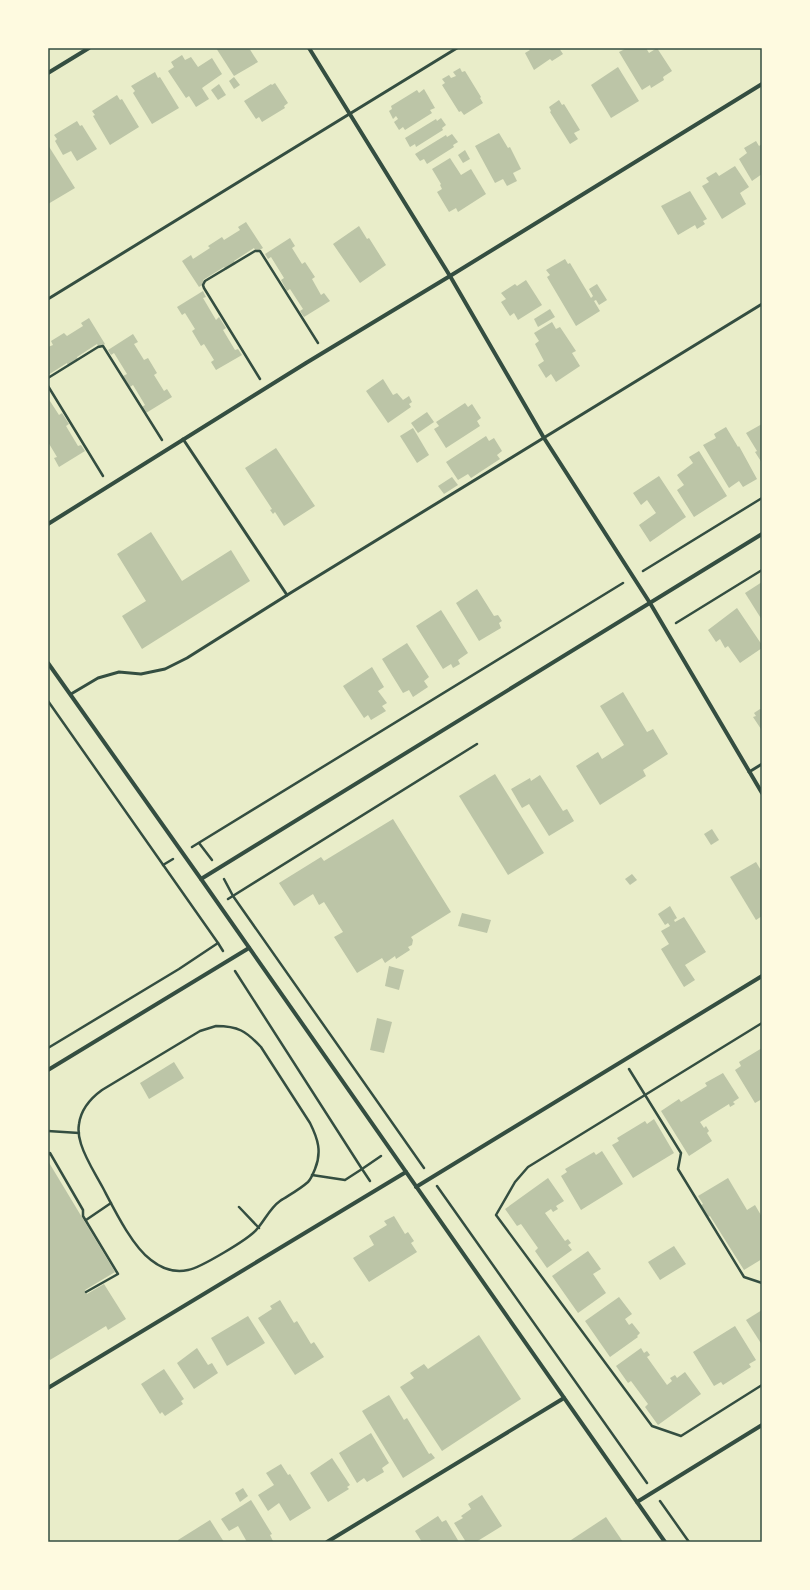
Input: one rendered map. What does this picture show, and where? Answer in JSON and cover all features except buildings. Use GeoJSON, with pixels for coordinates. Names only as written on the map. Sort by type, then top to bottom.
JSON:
{"type":"FeatureCollection","features":[{"type":"Feature","properties":{"kind":"street"},"geometry":{"type":"LineString","coordinates":[[48,73],[89,48]]}},
{"type":"Feature","properties":{"kind":"street"},"geometry":{"type":"LineString","coordinates":[[309,48],[450,276],[544,438],[650,603],[762,793]]}},
{"type":"Feature","properties":{"kind":"street"},"geometry":{"type":"LineString","coordinates":[[48,524],[323,352],[450,276],[762,84]]}},
{"type":"Feature","properties":{"kind":"street"},"geometry":{"type":"LineString","coordinates":[[201,879],[762,534]]}},
{"type":"Feature","properties":{"kind":"street"},"geometry":{"type":"LineString","coordinates":[[48,663],[183,853],[665,1542]]}},
{"type":"Feature","properties":{"kind":"street"},"geometry":{"type":"LineString","coordinates":[[48,1070],[249,948]]}},
{"type":"Feature","properties":{"kind":"street"},"geometry":{"type":"LineString","coordinates":[[416,1187],[762,976]]}},
{"type":"Feature","properties":{"kind":"street"},"geometry":{"type":"LineString","coordinates":[[48,1388],[406,1172]]}},
{"type":"Feature","properties":{"kind":"street"},"geometry":{"type":"LineString","coordinates":[[327,1542],[564,1398]]}},
{"type":"Feature","properties":{"kind":"street"},"geometry":{"type":"LineString","coordinates":[[637,1502],[762,1425]]}},
{"type":"Feature","properties":{"kind":"lane"},"geometry":{"type":"LineString","coordinates":[[48,299],[457,48]]}},
{"type":"Feature","properties":{"kind":"lane"},"geometry":{"type":"LineString","coordinates":[[71,694],[98,678],[119,672],[141,674],[165,669],[209,646],[287,595],[762,304]]}},
{"type":"Feature","properties":{"kind":"lane"},"geometry":{"type":"LineString","coordinates":[[184,439],[287,595]]}},
{"type":"Feature","properties":{"kind":"lane"},"geometry":{"type":"LineString","coordinates":[[749,772],[762,764]]}},
{"type":"Feature","properties":{"kind":"path"},"geometry":{"type":"LineString","coordinates":[[266,388],[204,288],[203,286],[205,282],[255,251],[260,251],[323,352]]}},
{"type":"Feature","properties":{"kind":"path"},"geometry":{"type":"LineString","coordinates":[[48,378],[98,347],[103,346],[167,449]]}},
{"type":"Feature","properties":{"kind":"path"},"geometry":{"type":"LineString","coordinates":[[48,386],[109,486]]}},
{"type":"Feature","properties":{"kind":"path"},"geometry":{"type":"LineString","coordinates":[[163,865],[762,498]]}},
{"type":"Feature","properties":{"kind":"path"},"geometry":{"type":"LineString","coordinates":[[666,630],[762,570]]}},
{"type":"Feature","properties":{"kind":"path"},"geometry":{"type":"LineString","coordinates":[[48,701],[218,943],[371,1182],[373,1191]]}},
{"type":"Feature","properties":{"kind":"path"},"geometry":{"type":"LineString","coordinates":[[219,905],[477,744]]}},
{"type":"Feature","properties":{"kind":"path"},"geometry":{"type":"LineString","coordinates":[[199,843],[218,869],[233,896],[404,1140],[689,1542]]}},
{"type":"Feature","properties":{"kind":"path"},"geometry":{"type":"LineString","coordinates":[[48,1048],[179,969],[218,943]]}},
{"type":"Feature","properties":{"kind":"path"},"geometry":{"type":"LineString","coordinates":[[762,1023],[644,1094],[528,1167],[515,1182],[496,1215],[652,1426],[680,1436],[762,1385]]}},
{"type":"Feature","properties":{"kind":"path"},"geometry":{"type":"LineString","coordinates":[[216,1026],[230,1026],[242,1030],[251,1036],[261,1047],[310,1123],[317,1136],[319,1145],[319,1157],[312,1175],[309,1181],[279,1202],[271,1210],[254,1233],[202,1264],[185,1271],[169,1270],[160,1266],[145,1255],[129,1234],[87,1159],[79,1134],[79,1124],[85,1107],[102,1090],[200,1031],[216,1026]]}},
{"type":"Feature","properties":{"kind":"path"},"geometry":{"type":"LineString","coordinates":[[624,1060],[681,1153],[678,1169],[744,1277],[762,1283]]}},
{"type":"Feature","properties":{"kind":"path"},"geometry":{"type":"LineString","coordinates":[[48,1131],[79,1134]]}},
{"type":"Feature","properties":{"kind":"path"},"geometry":{"type":"LineString","coordinates":[[312,1175],[345,1180],[404,1140]]}},
{"type":"Feature","properties":{"kind":"path"},"geometry":{"type":"LineString","coordinates":[[48,1155],[50,1153],[83,1210],[83,1216],[118,1274],[86,1292]]}},
{"type":"Feature","properties":{"kind":"path"},"geometry":{"type":"LineString","coordinates":[[86,1220],[111,1203]]}},
{"type":"Feature","properties":{"kind":"path"},"geometry":{"type":"LineString","coordinates":[[239,1207],[259,1228]]}}]}
